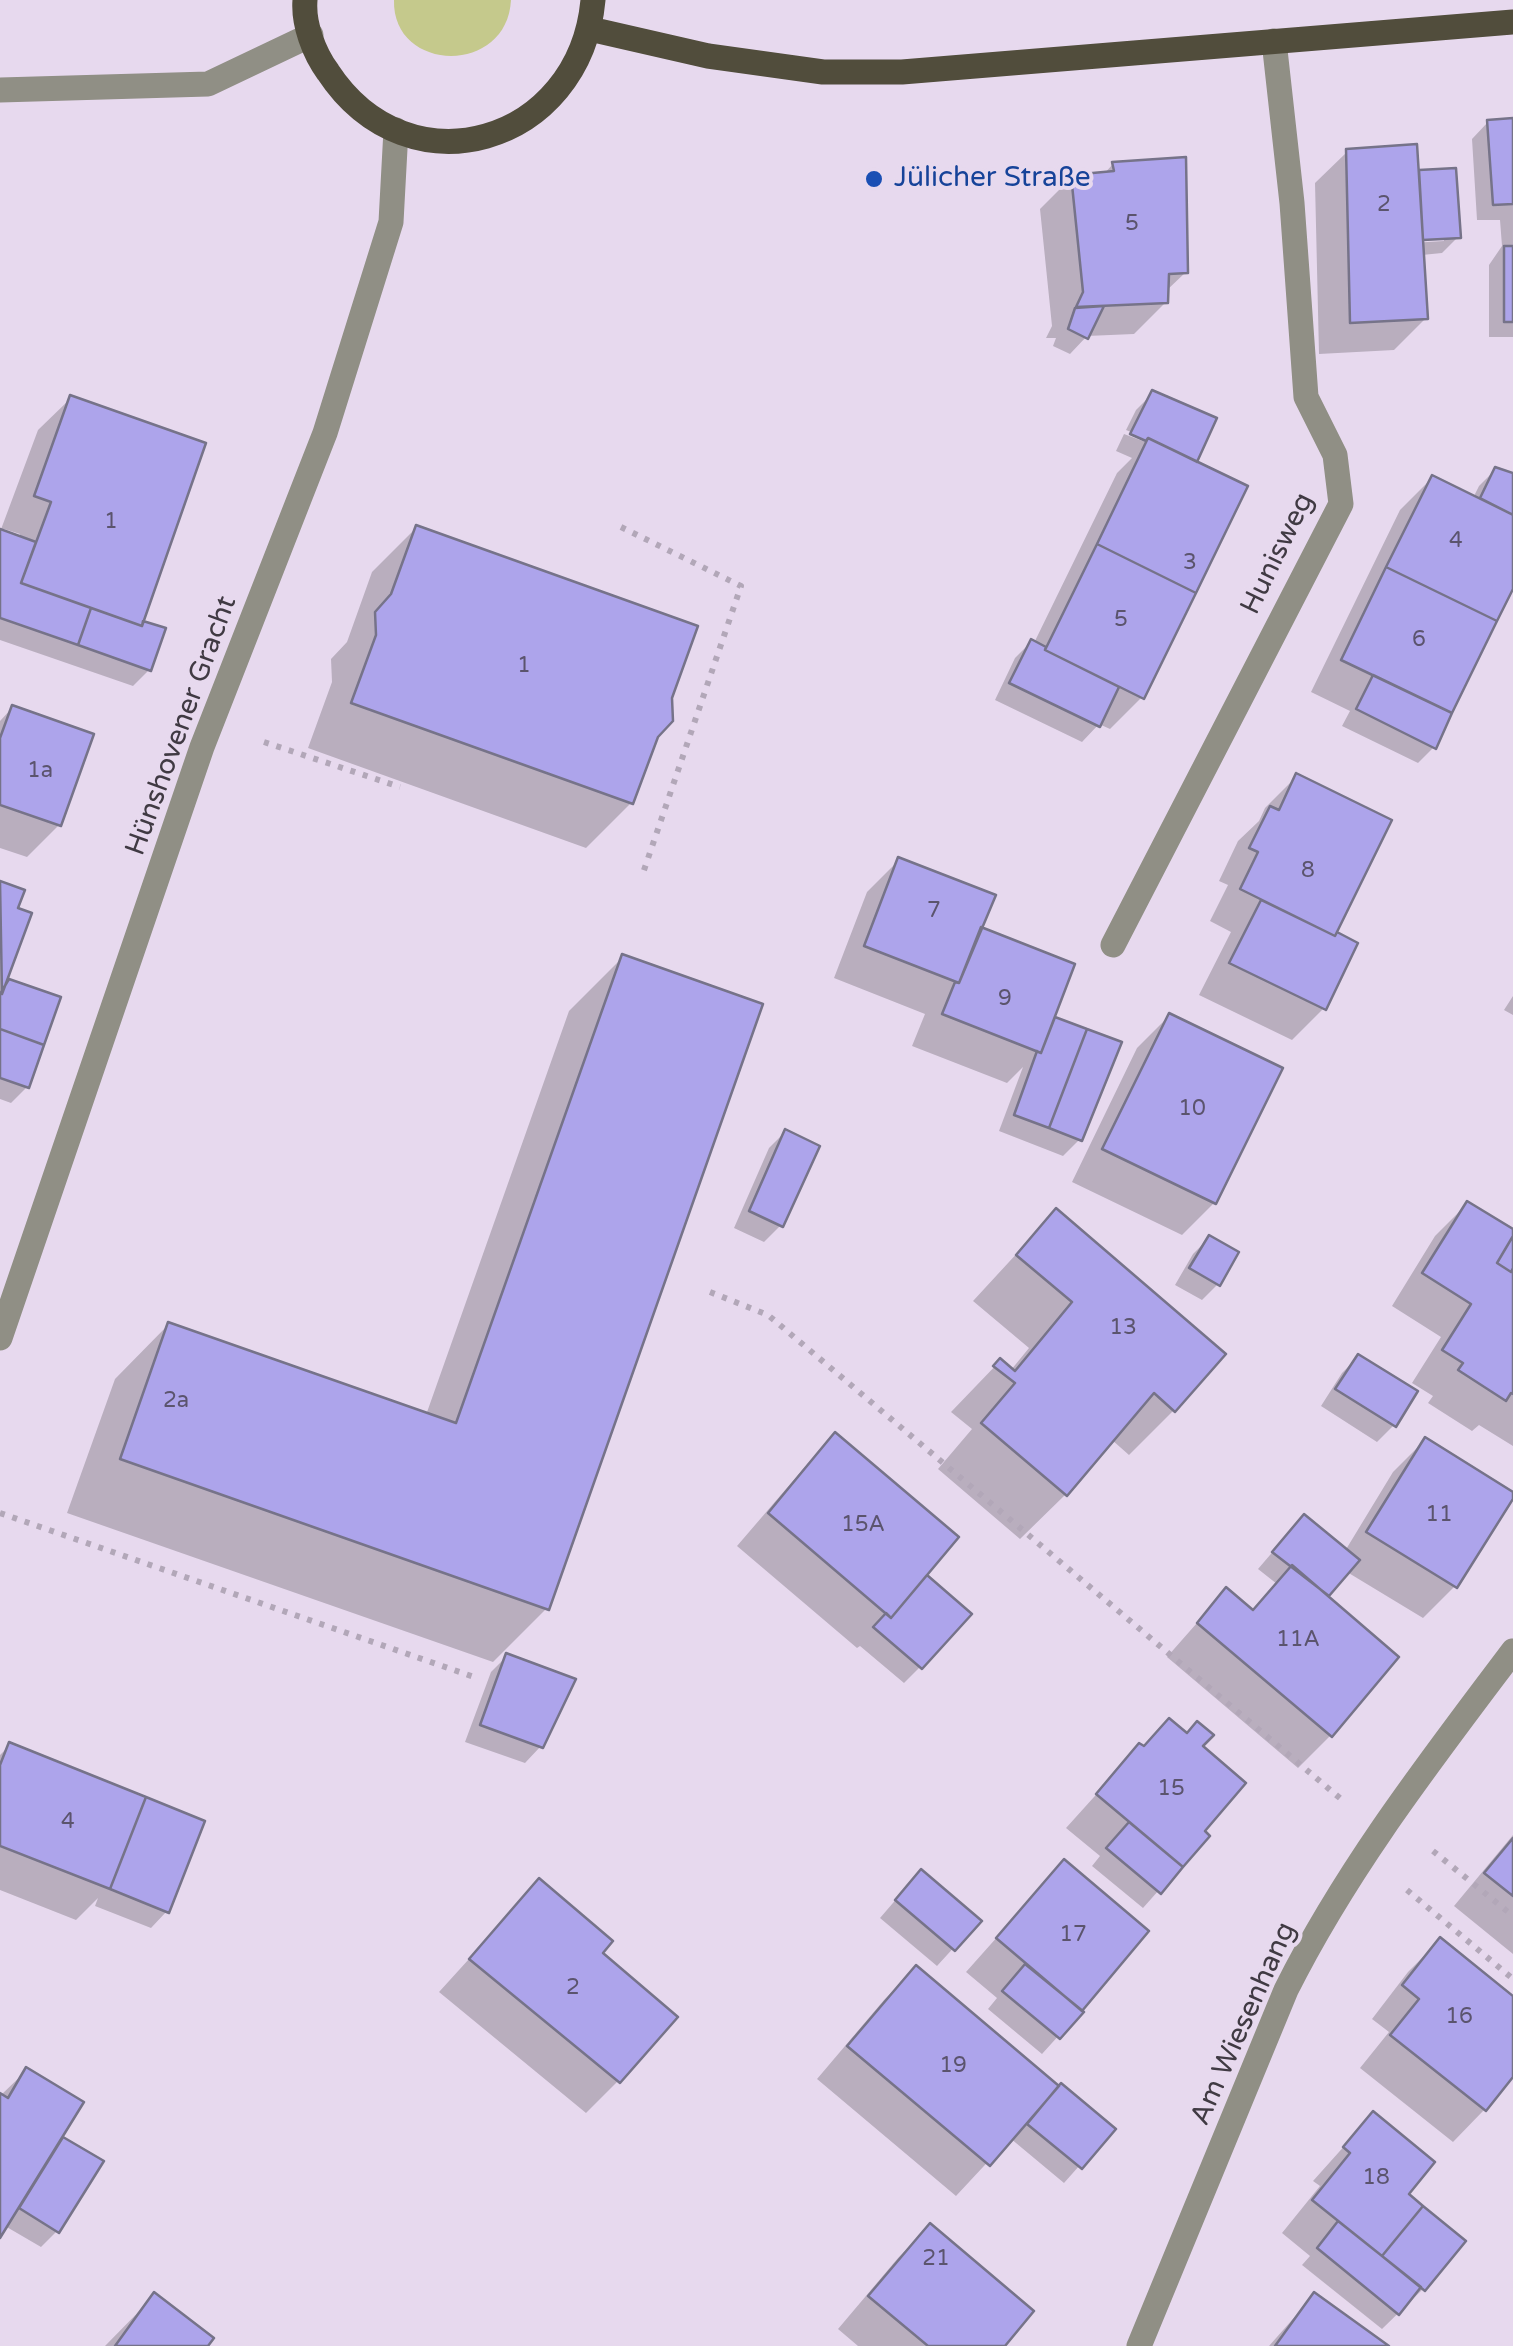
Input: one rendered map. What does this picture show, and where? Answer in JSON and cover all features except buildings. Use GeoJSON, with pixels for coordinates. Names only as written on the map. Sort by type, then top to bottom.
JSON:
{"type":"FeatureCollection","features":[{"type":"Feature","properties":{"kind":"main road"},"geometry":{"type":"LineString","coordinates":[[306,0],[316,56],[344,98],[379,124],[421,139],[466,141],[508,129],[546,105],[574,70],[590,29],[593,0]]}},
{"type":"Feature","properties":{"kind":"main road"},"geometry":{"type":"LineString","coordinates":[[590,29],[708,56],[823,72],[902,72],[1513,22]]}},
{"type":"Feature","properties":{"kind":"street"},"geometry":{"type":"LineString","coordinates":[[0,90],[208,84],[311,35]]}},
{"type":"Feature","properties":{"kind":"street","name":"Hunisweg"},"geometry":{"type":"LineString","coordinates":[[1113,944],[1341,504],[1336,454],[1306,398],[1292,202],[1274,42]]}},
{"type":"Feature","properties":{"kind":"street","name":"Hünshovener Gracht"},"geometry":{"type":"LineString","coordinates":[[0,1338],[202,747],[325,433],[390,222],[396,130]]}},
{"type":"Feature","properties":{"kind":"street","name":"Am Wiesenhang"},"geometry":{"type":"LineString","coordinates":[[1138,2346],[1286,1990],[1312,1938],[1364,1854],[1513,1651]]}},
{"type":"Feature","properties":{"kind":"path"},"geometry":{"type":"LineString","coordinates":[[620,527],[741,586],[643,873]]}},
{"type":"Feature","properties":{"kind":"path"},"geometry":{"type":"LineString","coordinates":[[303,757],[400,787]]}},
{"type":"Feature","properties":{"kind":"path"},"geometry":{"type":"LineString","coordinates":[[710,1292],[768,1315],[1386,1824],[1513,1916]]}},
{"type":"Feature","properties":{"kind":"path"},"geometry":{"type":"LineString","coordinates":[[0,1513],[474,1676]]}},
{"type":"Feature","properties":{"kind":"path"},"geometry":{"type":"LineString","coordinates":[[1364,1854],[1513,1979]]}},
{"type":"Feature","properties":{"kind":"green space"},"geometry":{"type":"Polygon","coordinates":[[[394,0],[511,0],[505,25],[491,42],[472,53],[450,56],[429,52],[411,41],[398,24],[394,0]]]}},
{"type":"Feature","properties":{"kind":"place","name":"Jülicher Straße"},"geometry":{"type":"Point","coordinates":[874,179]}}]}
